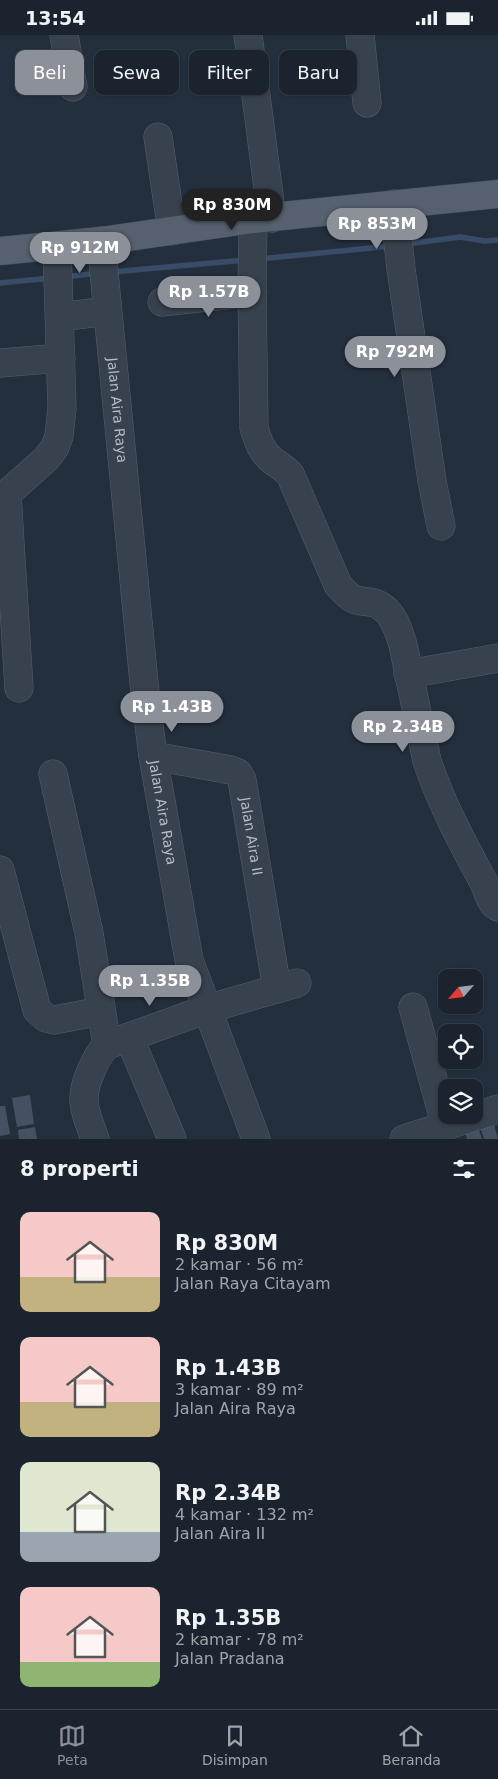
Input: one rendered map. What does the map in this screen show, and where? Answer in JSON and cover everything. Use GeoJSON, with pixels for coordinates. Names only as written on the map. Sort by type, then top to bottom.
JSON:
{"type":"FeatureCollection","features":[{"type":"Feature","properties":{"kind":"main road"},"geometry":{"type":"LineString","coordinates":[[0,251],[102,249],[172,231],[259,227],[395,215],[498,194]]}},
{"type":"Feature","properties":{"kind":"street"},"geometry":{"type":"LineString","coordinates":[[64,35],[67,50]]}},
{"type":"Feature","properties":{"kind":"street"},"geometry":{"type":"LineString","coordinates":[[248,35],[259,227],[252,288],[254,429],[264,453],[284,467],[290,474],[338,585],[347,595],[356,600],[381,606],[390,614],[403,645],[427,761],[432,776],[448,816],[486,886],[492,903],[498,907]]}},
{"type":"Feature","properties":{"kind":"street"},"geometry":{"type":"LineString","coordinates":[[360,35],[367,103]]}},
{"type":"Feature","properties":{"kind":"street"},"geometry":{"type":"LineString","coordinates":[[158,137],[172,231]]}},
{"type":"Feature","properties":{"kind":"street"},"geometry":{"type":"LineString","coordinates":[[395,215],[430,471],[440,526]]}},
{"type":"Feature","properties":{"kind":"street","name":"Jalan Aira Raya"},"geometry":{"type":"LineString","coordinates":[[102,249],[153,756],[189,960],[256,1139]]}},
{"type":"Feature","properties":{"kind":"street"},"geometry":{"type":"LineString","coordinates":[[19,688],[3,497],[41,464],[55,447],[59,436],[62,408],[57,251]]}},
{"type":"Feature","properties":{"kind":"street"},"geometry":{"type":"LineString","coordinates":[[162,302],[252,288]]}},
{"type":"Feature","properties":{"kind":"street"},"geometry":{"type":"LineString","coordinates":[[60,305],[107,311]]}},
{"type":"Feature","properties":{"kind":"street"},"geometry":{"type":"LineString","coordinates":[[0,363],[61,358]]}},
{"type":"Feature","properties":{"kind":"street"},"geometry":{"type":"LineString","coordinates":[[408,674],[498,658]]}},
{"type":"Feature","properties":{"kind":"street","name":"Jalan Aira II"},"geometry":{"type":"LineString","coordinates":[[153,756],[231,770],[238,773],[242,780],[287,986],[206,1009]]}},
{"type":"Feature","properties":{"kind":"street"},"geometry":{"type":"LineString","coordinates":[[53,774],[89,933],[101,1011],[172,1139]]}},
{"type":"Feature","properties":{"kind":"street"},"geometry":{"type":"LineString","coordinates":[[0,870],[36,1010],[46,1018],[54,1020],[101,1011]]}},
{"type":"Feature","properties":{"kind":"street"},"geometry":{"type":"LineString","coordinates":[[413,1007],[446,1127]]}},
{"type":"Feature","properties":{"kind":"street"},"geometry":{"type":"LineString","coordinates":[[95,1139],[85,1113],[83,1097],[84,1087],[98,1055],[118,1041],[206,1009]]}},
{"type":"Feature","properties":{"kind":"street"},"geometry":{"type":"LineString","coordinates":[[404,1139],[498,1109]]}},
{"type":"Feature","properties":{"kind":"building"},"geometry":{"type":"Polygon","coordinates":[[[30,1095],[34,1124],[17,1127],[12,1098],[30,1095]]]}},
{"type":"Feature","properties":{"kind":"building"},"geometry":{"type":"Polygon","coordinates":[[[0,1106],[5,1106],[10,1134],[0,1136],[0,1106]]]}},
{"type":"Feature","properties":{"kind":"building"},"geometry":{"type":"Polygon","coordinates":[[[492,1117],[498,1139],[484,1139],[479,1124],[483,1124],[483,1120],[492,1117]]]}},
{"type":"Feature","properties":{"kind":"building"},"geometry":{"type":"Polygon","coordinates":[[[477,1124],[482,1139],[467,1139],[463,1126],[477,1124]]]}},
{"type":"Feature","properties":{"kind":"building"},"geometry":{"type":"Polygon","coordinates":[[[35,1127],[37,1139],[19,1139],[18,1130],[35,1127]]]}},
{"type":"Feature","properties":{"kind":"waterway"},"geometry":{"type":"LineString","coordinates":[[406,244],[460,237],[485,241],[498,240]]}},
{"type":"Feature","properties":{"kind":"waterway"},"geometry":{"type":"LineString","coordinates":[[259,259],[392,246]]}},
{"type":"Feature","properties":{"kind":"waterway"},"geometry":{"type":"LineString","coordinates":[[112,272],[245,260]]}},
{"type":"Feature","properties":{"kind":"waterway"},"geometry":{"type":"LineString","coordinates":[[65,277],[98,273]]}},
{"type":"Feature","properties":{"kind":"waterway"},"geometry":{"type":"LineString","coordinates":[[0,283],[51,278]]}}]}
